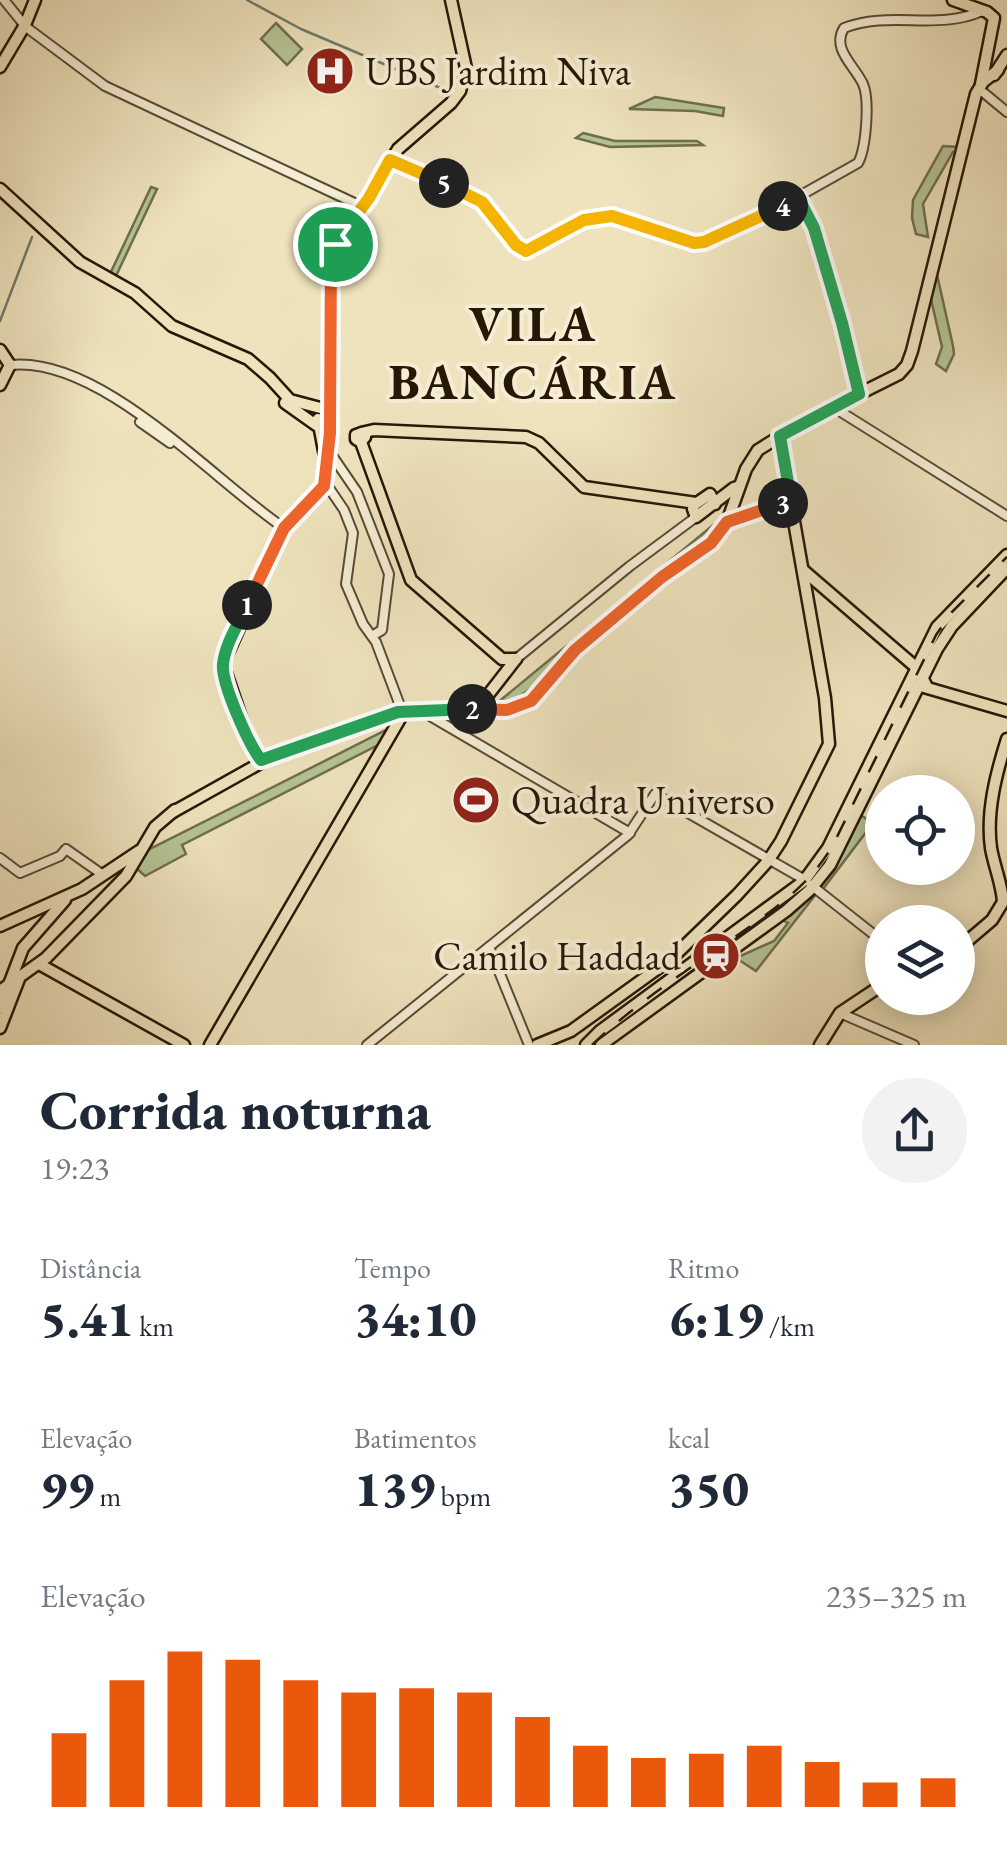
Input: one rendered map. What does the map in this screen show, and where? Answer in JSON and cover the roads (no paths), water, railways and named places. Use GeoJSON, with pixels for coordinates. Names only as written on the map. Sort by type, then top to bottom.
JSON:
{"type":"FeatureCollection","features":[{"type":"Feature","properties":{"kind":"main road"},"geometry":{"type":"LineString","coordinates":[[0,66],[25,30],[34,0]]}},
{"type":"Feature","properties":{"kind":"main road"},"geometry":{"type":"LineString","coordinates":[[256,755],[223,664],[284,528],[322,491],[328,446],[332,251],[402,144],[458,90],[465,62],[451,0]]}},
{"type":"Feature","properties":{"kind":"main road"},"geometry":{"type":"LineString","coordinates":[[953,0],[991,15],[994,28],[986,83]]}},
{"type":"Feature","properties":{"kind":"main road"},"geometry":{"type":"LineString","coordinates":[[0,1028],[11,983],[43,965],[142,850],[155,827],[173,812],[241,771],[256,755],[402,710],[507,710],[536,697],[575,650],[662,577],[711,543],[727,522],[734,491],[752,457],[780,436],[899,374],[909,360],[974,111],[986,83],[1007,55]]}},
{"type":"Feature","properties":{"kind":"main road"},"geometry":{"type":"LineString","coordinates":[[0,189],[67,255]]}},
{"type":"Feature","properties":{"kind":"main road"},"geometry":{"type":"LineString","coordinates":[[0,197],[84,268],[124,286],[179,336],[221,351],[264,379],[316,425],[328,446]]}},
{"type":"Feature","properties":{"kind":"main road"},"geometry":{"type":"LineString","coordinates":[[143,303],[180,330],[248,359],[270,378],[283,397],[326,408]]}},
{"type":"Feature","properties":{"kind":"main road"},"geometry":{"type":"LineString","coordinates":[[0,350],[10,364],[0,385]]}},
{"type":"Feature","properties":{"kind":"main road"},"geometry":{"type":"LineString","coordinates":[[316,425],[326,408]]}},
{"type":"Feature","properties":{"kind":"main road"},"geometry":{"type":"LineString","coordinates":[[328,446],[374,430],[526,437],[542,446],[582,486],[695,510],[734,491]]}},
{"type":"Feature","properties":{"kind":"main road"},"geometry":{"type":"LineString","coordinates":[[537,1045],[571,1031],[677,955],[768,861],[829,744],[827,711],[780,436]]}},
{"type":"Feature","properties":{"kind":"main road"},"geometry":{"type":"LineString","coordinates":[[359,438],[413,583],[502,658],[516,659]]}},
{"type":"Feature","properties":{"kind":"main road"},"geometry":{"type":"LineString","coordinates":[[359,438],[410,584],[500,661],[505,674]]}},
{"type":"Feature","properties":{"kind":"main road"},"geometry":{"type":"LineString","coordinates":[[828,848],[813,876],[817,878],[825,872],[917,677],[958,611],[1004,561]]}},
{"type":"Feature","properties":{"kind":"main road"},"geometry":{"type":"LineString","coordinates":[[803,570],[917,677],[1007,711]]}},
{"type":"Feature","properties":{"kind":"main road"},"geometry":{"type":"LineString","coordinates":[[477,709],[516,659]]}},
{"type":"Feature","properties":{"kind":"main road"},"geometry":{"type":"LineString","coordinates":[[210,1045],[402,710]]}},
{"type":"Feature","properties":{"kind":"main road"},"geometry":{"type":"LineString","coordinates":[[975,936],[1003,902],[990,830],[994,788],[1007,739]]}},
{"type":"Feature","properties":{"kind":"main road"},"geometry":{"type":"LineString","coordinates":[[805,884],[852,808]]}},
{"type":"Feature","properties":{"kind":"main road"},"geometry":{"type":"LineString","coordinates":[[0,926],[69,896],[104,875],[123,870]]}},
{"type":"Feature","properties":{"kind":"main road"},"geometry":{"type":"LineString","coordinates":[[602,1045],[679,981],[825,872]]}},
{"type":"Feature","properties":{"kind":"main road"},"geometry":{"type":"LineString","coordinates":[[0,1008],[34,933],[69,896]]}},
{"type":"Feature","properties":{"kind":"main road"},"geometry":{"type":"LineString","coordinates":[[43,965],[184,1045]]}},
{"type":"Feature","properties":{"kind":"main road"},"geometry":{"type":"LineString","coordinates":[[586,1045],[679,981]]}},
{"type":"Feature","properties":{"kind":"main road"},"geometry":{"type":"LineString","coordinates":[[820,1045],[840,1013],[865,996]]}},
{"type":"Feature","properties":{"kind":"street"},"geometry":{"type":"LineString","coordinates":[[4,0],[25,30],[105,86],[364,207]]}},
{"type":"Feature","properties":{"kind":"street"},"geometry":{"type":"LineString","coordinates":[[390,160],[476,198],[490,209],[516,245],[526,251],[584,220],[612,216],[694,243],[704,242],[849,171],[858,163],[864,150],[865,90],[842,51],[842,30],[893,18],[947,22],[991,15]]}},
{"type":"Feature","properties":{"kind":"street"},"geometry":{"type":"LineString","coordinates":[[986,83],[1007,112]]}},
{"type":"Feature","properties":{"kind":"street"},"geometry":{"type":"LineString","coordinates":[[798,197],[814,228],[859,394]]}},
{"type":"Feature","properties":{"kind":"street"},"geometry":{"type":"LineString","coordinates":[[10,364],[45,365],[85,380],[195,458],[284,528]]}},
{"type":"Feature","properties":{"kind":"street"},"geometry":{"type":"LineString","coordinates":[[832,407],[1007,516]]}},
{"type":"Feature","properties":{"kind":"street"},"geometry":{"type":"LineString","coordinates":[[328,446],[357,492],[390,576],[382,630],[372,636]]}},
{"type":"Feature","properties":{"kind":"street"},"geometry":{"type":"LineString","coordinates":[[325,482],[342,505],[353,533],[346,584],[402,710]]}},
{"type":"Feature","properties":{"kind":"street"},"geometry":{"type":"LineString","coordinates":[[727,522],[791,500]]}},
{"type":"Feature","properties":{"kind":"street"},"geometry":{"type":"LineString","coordinates":[[516,659],[695,510]]}},
{"type":"Feature","properties":{"kind":"street"},"geometry":{"type":"LineString","coordinates":[[422,710],[630,832]]}},
{"type":"Feature","properties":{"kind":"street"},"geometry":{"type":"LineString","coordinates":[[367,1045],[630,832],[655,794],[805,884],[865,928]]}},
{"type":"Feature","properties":{"kind":"street"},"geometry":{"type":"LineString","coordinates":[[0,858],[20,873],[60,856],[66,849],[104,875]]}},
{"type":"Feature","properties":{"kind":"street"},"geometry":{"type":"LineString","coordinates":[[489,947],[529,1045]]}},
{"type":"Feature","properties":{"kind":"street"},"geometry":{"type":"LineString","coordinates":[[840,1013],[914,1045]]}},
{"type":"Feature","properties":{"kind":"waterway"},"geometry":{"type":"LineString","coordinates":[[247,0],[301,29],[450,92]]}},
{"type":"Feature","properties":{"kind":"waterway"},"geometry":{"type":"LineString","coordinates":[[0,321],[32,237]]}},
{"type":"Feature","properties":{"kind":"railway"},"geometry":{"type":"LineString","coordinates":[[592,1045],[652,995],[770,911],[810,876],[834,843],[936,635],[952,612],[1007,557]]}},
{"type":"Feature","properties":{"kind":"place","name":"UBS Jardim Niva"},"geometry":{"type":"Point","coordinates":[330,71]}},
{"type":"Feature","properties":{"kind":"place","name":"Quadra Universo"},"geometry":{"type":"Point","coordinates":[476,800]}},
{"type":"Feature","properties":{"kind":"place","name":"Camilo Haddad"},"geometry":{"type":"Point","coordinates":[716,956]}},
{"type":"Feature","properties":{"kind":"district","name":"VILA BANCÁRIA"},"geometry":{"type":"Point","coordinates":[533,352]}}]}
